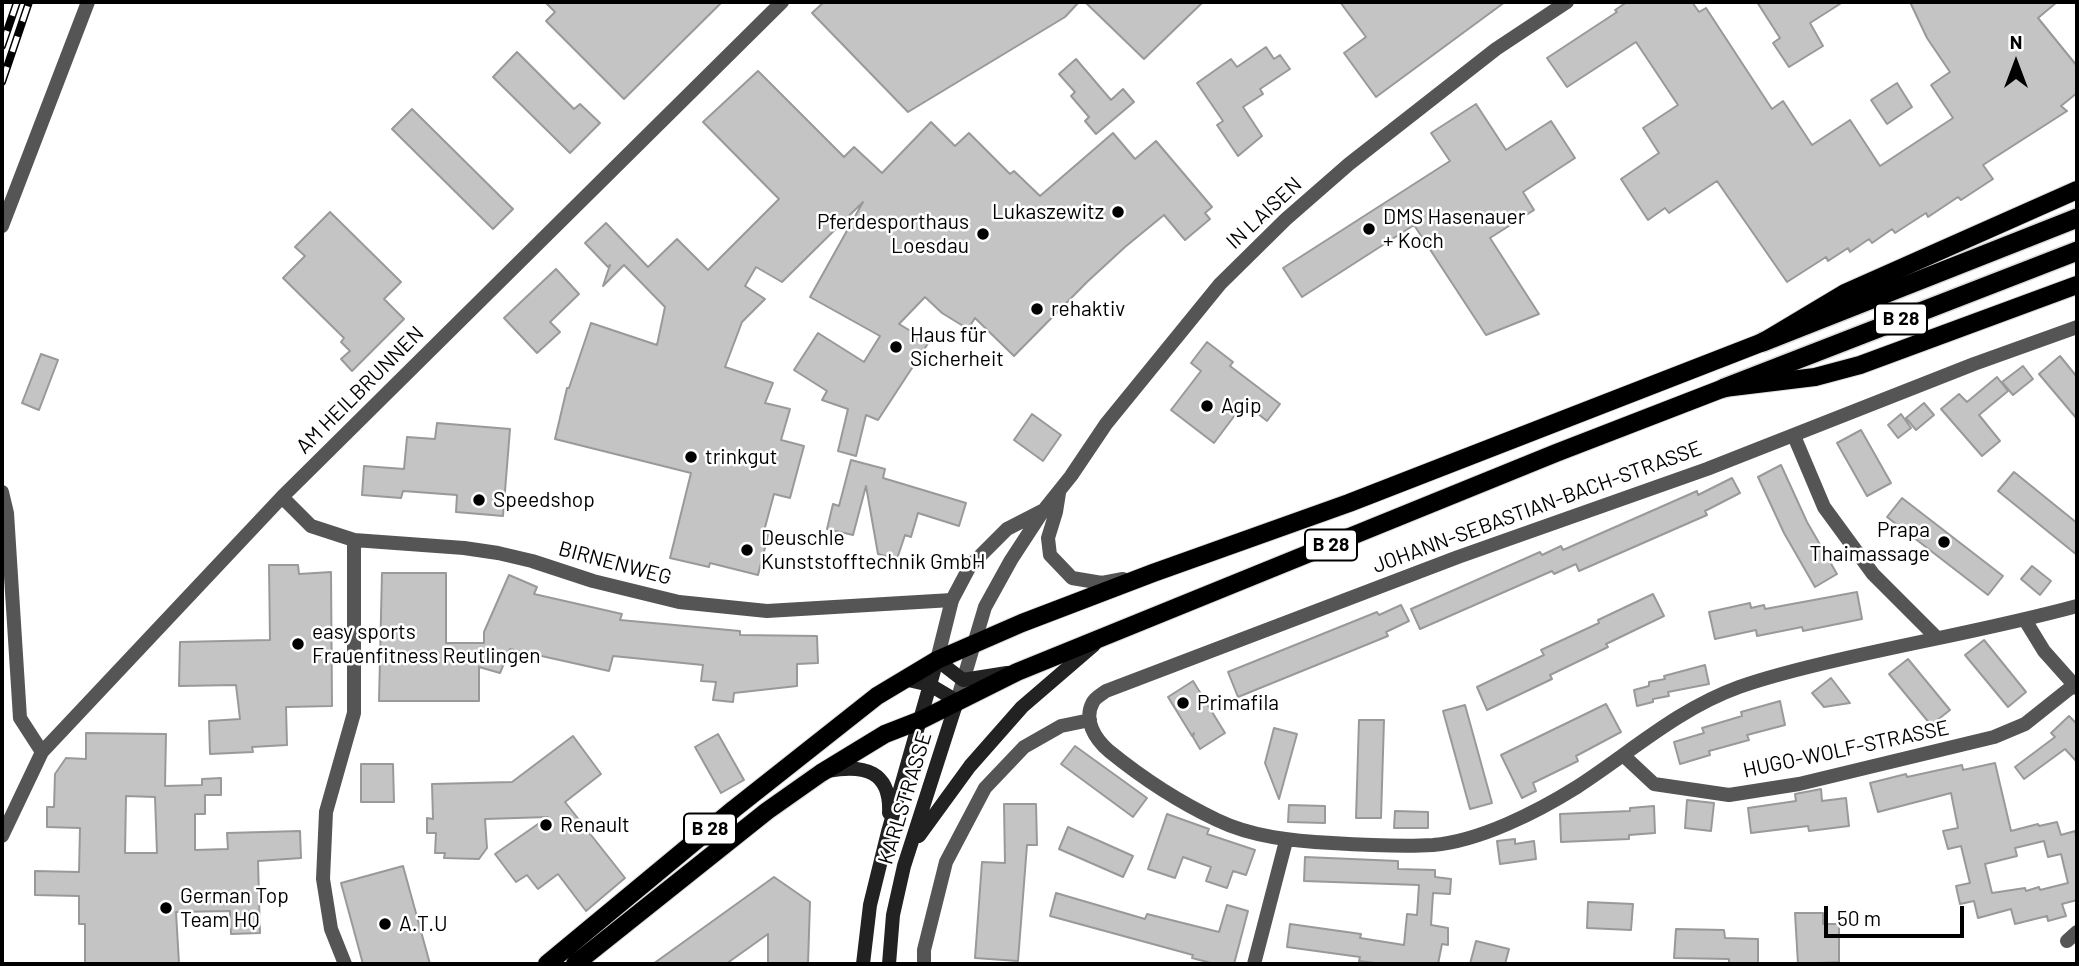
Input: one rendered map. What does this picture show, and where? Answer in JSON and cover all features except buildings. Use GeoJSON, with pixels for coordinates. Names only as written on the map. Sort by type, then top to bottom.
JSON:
{"type":"FeatureCollection","features":[{"type":"Feature","properties":{"kind":"highway","name":"B 28"},"geometry":{"type":"LineString","coordinates":[[1763,342],[2077,218]]}},
{"type":"Feature","properties":{"kind":"highway","name":"B 28"},"geometry":{"type":"LineString","coordinates":[[1724,387],[2077,251]]}},
{"type":"Feature","properties":{"kind":"main road"},"geometry":{"type":"LineString","coordinates":[[1763,342],[1845,293],[2077,190]]}},
{"type":"Feature","properties":{"kind":"main road"},"geometry":{"type":"LineString","coordinates":[[1724,387],[1815,377],[1860,365],[2077,285]]}},
{"type":"Feature","properties":{"kind":"main road","name":"B 28"},"geometry":{"type":"LineString","coordinates":[[547,964],[734,809],[877,696],[937,660],[1022,623],[1349,503],[1763,342]]}},
{"type":"Feature","properties":{"kind":"main road","name":"B 28"},"geometry":{"type":"LineString","coordinates":[[575,964],[767,811],[821,773],[885,734],[921,720],[1017,672],[1105,635],[1724,387]]}},
{"type":"Feature","properties":{"kind":"main road"},"geometry":{"type":"LineString","coordinates":[[912,845],[970,766],[1022,707],[1105,635]]}},
{"type":"Feature","properties":{"kind":"main road"},"geometry":{"type":"LineString","coordinates":[[937,660],[963,680],[1017,672]]}},
{"type":"Feature","properties":{"kind":"main road","name":"KARLSTRASSE"},"geometry":{"type":"LineString","coordinates":[[863,964],[870,905],[937,660]]}},
{"type":"Feature","properties":{"kind":"main road"},"geometry":{"type":"LineString","coordinates":[[904,679],[930,685],[957,701]]}},
{"type":"Feature","properties":{"kind":"main road","name":"KARLSTRASSE"},"geometry":{"type":"LineString","coordinates":[[888,964],[893,915],[904,866],[957,701]]}},
{"type":"Feature","properties":{"kind":"main road"},"geometry":{"type":"LineString","coordinates":[[821,773],[844,768],[863,769],[878,776],[884,782],[888,793],[888,832]]}},
{"type":"Feature","properties":{"kind":"street"},"geometry":{"type":"LineString","coordinates":[[2,226],[88,2]]}},
{"type":"Feature","properties":{"kind":"street","name":"AM HEILBRUNNEN"},"geometry":{"type":"LineString","coordinates":[[2,836],[42,752],[282,497],[782,2]]}},
{"type":"Feature","properties":{"kind":"street","name":"IN LAISEN"},"geometry":{"type":"LineString","coordinates":[[973,646],[985,607],[1010,560],[1043,510],[1106,424],[1220,284],[1286,219],[1349,164],[1496,49],[1567,2]]}},
{"type":"Feature","properties":{"kind":"street","name":"JOHANN-SEBASTIAN-BACH-STRASSE"},"geometry":{"type":"LineString","coordinates":[[1090,720],[1093,701],[1106,691],[1458,556],[1794,436],[1974,364],[2077,327]]}},
{"type":"Feature","properties":{"kind":"street"},"geometry":{"type":"LineString","coordinates":[[1794,436],[1824,507],[1874,574],[1936,637]]}},
{"type":"Feature","properties":{"kind":"street"},"geometry":{"type":"LineString","coordinates":[[1059,491],[1048,538],[1050,555],[1072,578],[1102,583],[1153,573]]}},
{"type":"Feature","properties":{"kind":"street"},"geometry":{"type":"LineString","coordinates":[[2,492],[7,513],[20,718],[42,752]]}},
{"type":"Feature","properties":{"kind":"street","name":"BIRNENWEG"},"geometry":{"type":"LineString","coordinates":[[282,497],[311,526],[354,540],[464,548],[498,554],[679,602],[767,611],[952,600]]}},
{"type":"Feature","properties":{"kind":"street","name":"IN LAISEN"},"geometry":{"type":"LineString","coordinates":[[937,660],[952,600],[970,566],[1007,529],[1043,510]]}},
{"type":"Feature","properties":{"kind":"street"},"geometry":{"type":"LineString","coordinates":[[345,964],[331,929],[323,879],[326,812],[354,713],[354,540]]}},
{"type":"Feature","properties":{"kind":"street"},"geometry":{"type":"LineString","coordinates":[[924,964],[924,950],[946,862],[985,788],[1024,747],[1061,726],[1090,720],[1093,735],[1107,750],[1164,790],[1219,821],[1286,841],[1387,846],[1435,845],[1481,834],[1530,813],[1623,755],[1665,724],[1738,687],[1785,672],[1936,637],[2025,620],[2077,606]]}},
{"type":"Feature","properties":{"kind":"street"},"geometry":{"type":"LineString","coordinates":[[2025,620],[2044,651],[2076,687]]}},
{"type":"Feature","properties":{"kind":"street","name":"KARLSTRASSE"},"geometry":{"type":"LineString","coordinates":[[957,701],[973,646]]}},
{"type":"Feature","properties":{"kind":"street","name":"HUGO-WOLF-STRASSE"},"geometry":{"type":"LineString","coordinates":[[1623,755],[1654,784],[1729,795],[1799,784],[1994,737],[2025,724],[2076,687]]}},
{"type":"Feature","properties":{"kind":"street"},"geometry":{"type":"LineString","coordinates":[[1254,964],[1286,841]]}},
{"type":"Feature","properties":{"kind":"railway"},"geometry":{"type":"LineString","coordinates":[[2,46],[17,2]]}},
{"type":"Feature","properties":{"kind":"railway"},"geometry":{"type":"LineString","coordinates":[[2,82],[29,2]]}},
{"type":"Feature","properties":{"kind":"place","name":"Lukaszewitz"},"geometry":{"type":"Point","coordinates":[1118,212]}},
{"type":"Feature","properties":{"kind":"place","name":"DMS Hasenauer + Koch"},"geometry":{"type":"Point","coordinates":[1369,229]}},
{"type":"Feature","properties":{"kind":"place","name":"Pferdesporthaus Loesdau"},"geometry":{"type":"Point","coordinates":[983,234]}},
{"type":"Feature","properties":{"kind":"place","name":"rehaktiv"},"geometry":{"type":"Point","coordinates":[1037,309]}},
{"type":"Feature","properties":{"kind":"place","name":"Haus für Sicherheit"},"geometry":{"type":"Point","coordinates":[896,347]}},
{"type":"Feature","properties":{"kind":"place","name":"Agip"},"geometry":{"type":"Point","coordinates":[1207,406]}},
{"type":"Feature","properties":{"kind":"place","name":"trinkgut"},"geometry":{"type":"Point","coordinates":[691,457]}},
{"type":"Feature","properties":{"kind":"place","name":"Speedshop"},"geometry":{"type":"Point","coordinates":[479,500]}},
{"type":"Feature","properties":{"kind":"place","name":"Prapa Thaimassage"},"geometry":{"type":"Point","coordinates":[1944,542]}},
{"type":"Feature","properties":{"kind":"place","name":"Deuschle Kunststofftechnik GmbH"},"geometry":{"type":"Point","coordinates":[747,550]}},
{"type":"Feature","properties":{"kind":"place","name":"easy sports Frauenfitness Reutlingen"},"geometry":{"type":"Point","coordinates":[298,644]}},
{"type":"Feature","properties":{"kind":"place","name":"Primafila"},"geometry":{"type":"Point","coordinates":[1183,703]}},
{"type":"Feature","properties":{"kind":"place","name":"Renault"},"geometry":{"type":"Point","coordinates":[546,825]}},
{"type":"Feature","properties":{"kind":"place","name":"German Top Team HQ"},"geometry":{"type":"Point","coordinates":[166,908]}},
{"type":"Feature","properties":{"kind":"place","name":"A.T.U"},"geometry":{"type":"Point","coordinates":[385,924]}}]}
